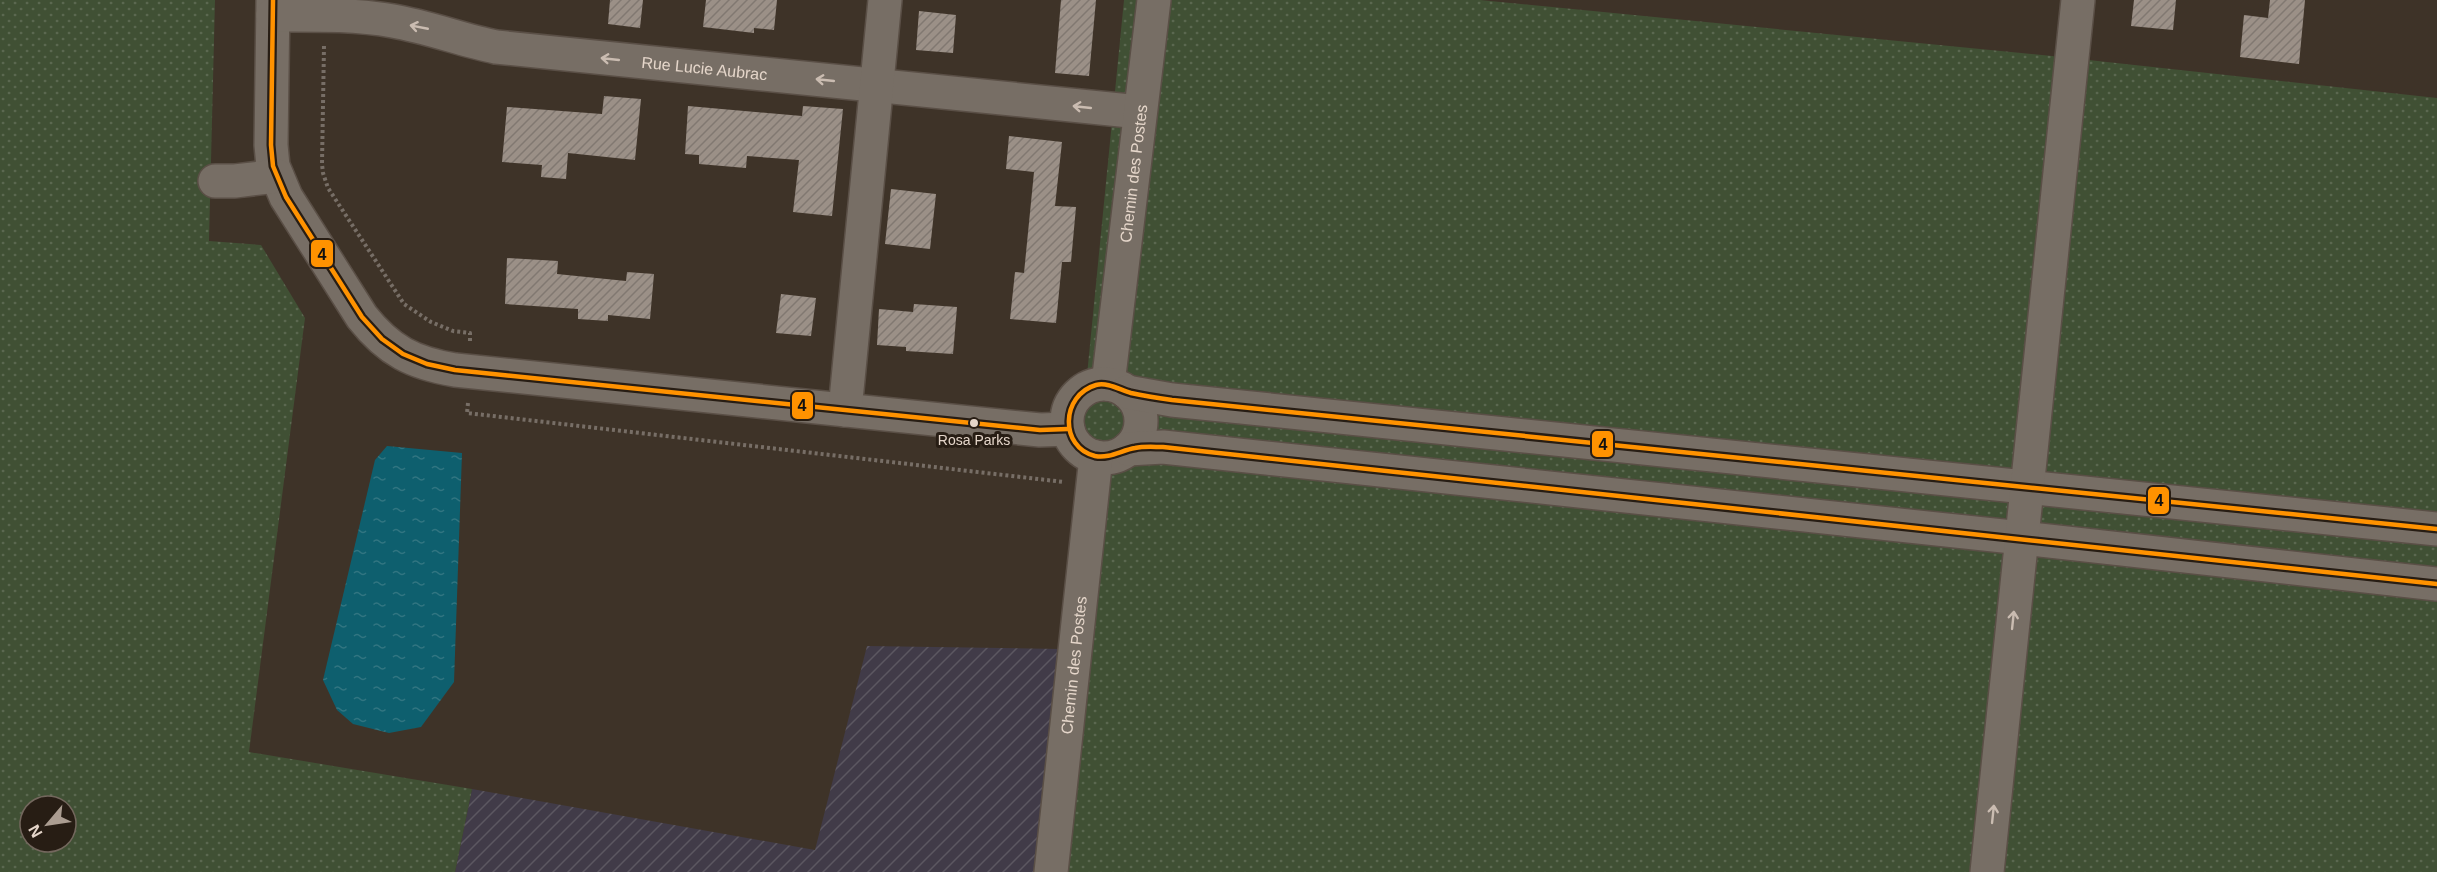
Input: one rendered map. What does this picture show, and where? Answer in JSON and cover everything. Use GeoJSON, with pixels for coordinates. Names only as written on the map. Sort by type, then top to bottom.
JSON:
{"type":"FeatureCollection","features":[{"type":"Feature","properties":{"kind":"street"},"geometry":{"type":"LineString","coordinates":[[845,410],[885,0]]}},
{"type":"Feature","properties":{"kind":"street","name":"Chemin des Postes"},"geometry":{"type":"LineString","coordinates":[[1118,388],[1140,112],[1154,0]]}},
{"type":"Feature","properties":{"kind":"street"},"geometry":{"type":"LineString","coordinates":[[1987,872],[2078,0]]}},
{"type":"Feature","properties":{"kind":"street"},"geometry":{"type":"LineString","coordinates":[[273,7],[270,130],[277,176],[286,197],[362,317],[386,343],[413,360],[455,370],[1040,430],[1068,429]]}},
{"type":"Feature","properties":{"kind":"street","name":"Rue Lucie Aubrac"},"geometry":{"type":"LineString","coordinates":[[273,7],[392,21],[429,28],[496,47],[1140,112]]}},
{"type":"Feature","properties":{"kind":"street"},"geometry":{"type":"LineString","coordinates":[[215,181],[277,176]]}},
{"type":"Feature","properties":{"kind":"street"},"geometry":{"type":"LineString","coordinates":[[2437,529],[1172,400],[1118,388],[1091,387],[1077,397],[1068,412],[1068,429],[1073,440],[1080,449],[1096,456],[1112,457],[1128,449],[1163,447],[2437,584]]}},
{"type":"Feature","properties":{"kind":"street"},"geometry":{"type":"LineString","coordinates":[[1118,388],[1137,405],[1141,421],[1137,437],[1128,449]]}},
{"type":"Feature","properties":{"kind":"street","name":"Chemin des Postes"},"geometry":{"type":"LineString","coordinates":[[1051,872],[1096,456]]}},
{"type":"Feature","properties":{"kind":"shaded area"},"geometry":{"type":"Polygon","coordinates":[[[867,646],[1060,649],[1034,872],[455,872],[472,789],[815,850],[867,646]]]}},
{"type":"Feature","properties":{"kind":"green space"},"geometry":{"type":"Polygon","coordinates":[[[0,0],[215,0],[209,241],[261,245],[305,318],[249,752],[472,789],[455,872],[0,872],[0,0]]]}},
{"type":"Feature","properties":{"kind":"green space"},"geometry":{"type":"Polygon","coordinates":[[[1124,0],[1480,0],[2052,56],[2437,98],[2437,872],[1034,872],[1060,649],[1124,0]]]}},
{"type":"Feature","properties":{"kind":"water"},"geometry":{"type":"Polygon","coordinates":[[[387,446],[462,453],[454,682],[421,727],[389,733],[353,724],[337,710],[323,680],[375,460],[387,446]]]}},
{"type":"Feature","properties":{"kind":"building"},"geometry":{"type":"Polygon","coordinates":[[[610,0],[643,0],[640,28],[608,24],[610,0]]]}},
{"type":"Feature","properties":{"kind":"building"},"geometry":{"type":"Polygon","coordinates":[[[706,0],[777,0],[774,30],[754,28],[754,33],[703,27],[706,0]]]}},
{"type":"Feature","properties":{"kind":"building"},"geometry":{"type":"Polygon","coordinates":[[[1061,0],[1096,0],[1089,76],[1055,73],[1061,0]]]}},
{"type":"Feature","properties":{"kind":"building"},"geometry":{"type":"Polygon","coordinates":[[[2134,0],[2176,0],[2173,30],[2131,26],[2134,0]]]}},
{"type":"Feature","properties":{"kind":"building"},"geometry":{"type":"Polygon","coordinates":[[[2270,0],[2305,0],[2299,64],[2240,57],[2244,15],[2268,18],[2270,0]]]}},
{"type":"Feature","properties":{"kind":"building"},"geometry":{"type":"Polygon","coordinates":[[[919,11],[956,15],[953,53],[916,50],[919,11]]]}},
{"type":"Feature","properties":{"kind":"building"},"geometry":{"type":"Polygon","coordinates":[[[604,96],[641,99],[635,160],[568,153],[566,179],[541,177],[542,165],[502,162],[507,107],[602,114],[604,96]]]}},
{"type":"Feature","properties":{"kind":"building"},"geometry":{"type":"Polygon","coordinates":[[[688,106],[802,116],[803,106],[843,109],[832,216],[793,212],[799,160],[747,156],[746,168],[699,164],[699,155],[685,154],[688,106]]]}},
{"type":"Feature","properties":{"kind":"building"},"geometry":{"type":"Polygon","coordinates":[[[1009,136],[1062,142],[1055,206],[1076,207],[1071,262],[1062,262],[1056,323],[1010,319],[1015,272],[1024,273],[1034,172],[1006,169],[1009,136]]]}},
{"type":"Feature","properties":{"kind":"building"},"geometry":{"type":"Polygon","coordinates":[[[891,189],[936,194],[930,249],[885,244],[891,189]]]}},
{"type":"Feature","properties":{"kind":"building"},"geometry":{"type":"Polygon","coordinates":[[[507,258],[558,261],[557,274],[626,281],[627,272],[654,274],[650,319],[608,315],[608,321],[578,319],[578,309],[505,304],[507,258]]]}},
{"type":"Feature","properties":{"kind":"building"},"geometry":{"type":"Polygon","coordinates":[[[781,294],[816,298],[811,336],[776,333],[781,294]]]}},
{"type":"Feature","properties":{"kind":"building"},"geometry":{"type":"Polygon","coordinates":[[[914,304],[957,307],[953,354],[906,351],[906,347],[877,345],[879,309],[913,312],[914,304]]]}},
{"type":"Feature","properties":{"kind":"transit line","name":"4"},"geometry":{"type":"LineString","coordinates":[[273,0],[271,145],[273,166],[286,197],[362,317],[382,339],[403,354],[427,364],[455,370],[1040,430],[1068,429]]}},
{"type":"Feature","properties":{"kind":"transit line","name":"4"},"geometry":{"type":"LineString","coordinates":[[2437,529],[1172,400],[1131,393],[1105,385],[1096,385],[1084,391],[1076,399],[1069,421],[1070,432],[1075,443],[1083,451],[1100,457],[1138,447],[1163,447],[2437,584]]}},
{"type":"Feature","properties":{"kind":"place","name":"Rosa Parks"},"geometry":{"type":"Point","coordinates":[974,423]}}]}
